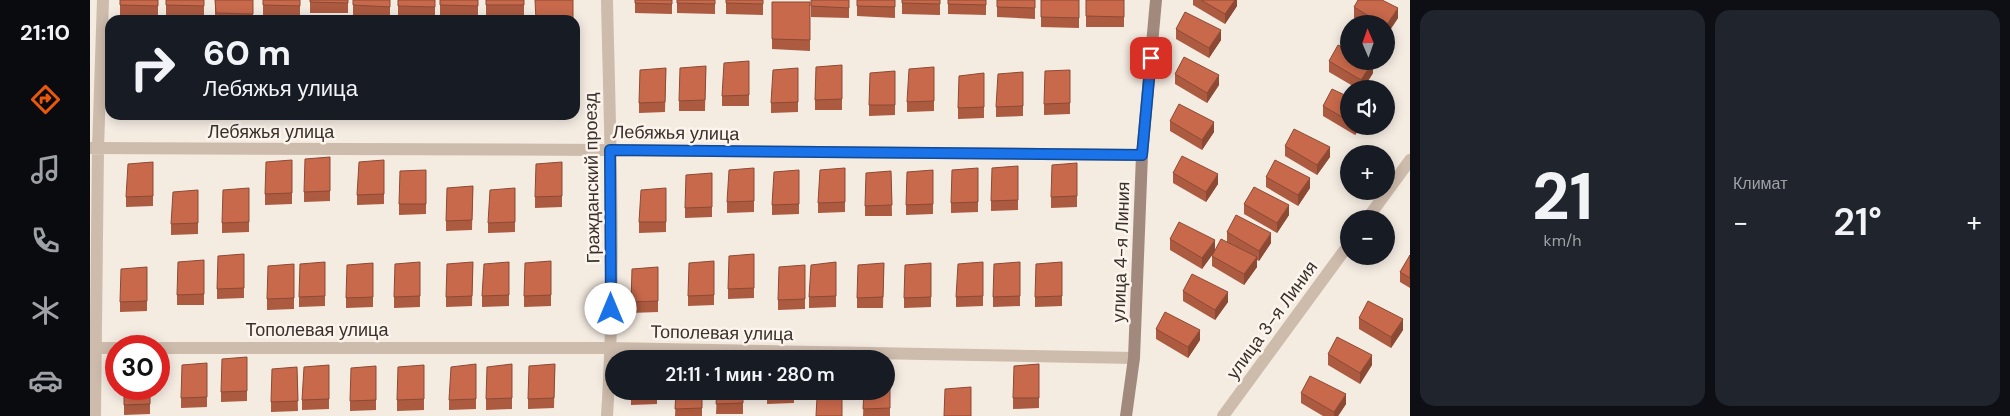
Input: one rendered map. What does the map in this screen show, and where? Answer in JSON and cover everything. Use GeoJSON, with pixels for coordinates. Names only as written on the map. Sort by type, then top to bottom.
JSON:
{"type":"FeatureCollection","features":[{"type":"Feature","properties":{"kind":"street"},"geometry":{"type":"LineString","coordinates":[[95,416],[93,348],[94,148],[103,0]]}},
{"type":"Feature","properties":{"kind":"street","name":"Гражданский проезд"},"geometry":{"type":"LineString","coordinates":[[607,0],[612,348],[607,416]]}},
{"type":"Feature","properties":{"kind":"street","name":"улица 4-я Линия"},"geometry":{"type":"LineString","coordinates":[[1126,416],[1134,358],[1142,155],[1156,0]]}},
{"type":"Feature","properties":{"kind":"street","name":"Лебяжья улица"},"geometry":{"type":"LineString","coordinates":[[94,148],[1142,155]]}},
{"type":"Feature","properties":{"kind":"street"},"geometry":{"type":"LineString","coordinates":[[1374,210],[1410,160]]}},
{"type":"Feature","properties":{"kind":"street","name":"улица 3-я Линия"},"geometry":{"type":"LineString","coordinates":[[1223,416],[1340,256]]}},
{"type":"Feature","properties":{"kind":"street","name":"Тополевая улица"},"geometry":{"type":"LineString","coordinates":[[170,348],[612,348],[1134,358]]}},
{"type":"Feature","properties":{"kind":"building"},"geometry":{"type":"Polygon","coordinates":[[[120,0],[158,0],[158,6],[120,5],[120,0]]]}},
{"type":"Feature","properties":{"kind":"building"},"geometry":{"type":"Polygon","coordinates":[[[166,0],[204,0],[204,6],[166,5],[166,0]]]}},
{"type":"Feature","properties":{"kind":"building"},"geometry":{"type":"Polygon","coordinates":[[[215,0],[253,0],[253,14],[216,13],[215,0]]]}},
{"type":"Feature","properties":{"kind":"building"},"geometry":{"type":"Polygon","coordinates":[[[263,0],[300,0],[300,6],[263,5],[263,0]]]}},
{"type":"Feature","properties":{"kind":"building"},"geometry":{"type":"Polygon","coordinates":[[[310,0],[348,0],[348,3],[310,2],[310,0]]]}},
{"type":"Feature","properties":{"kind":"building"},"geometry":{"type":"Polygon","coordinates":[[[353,0],[390,0],[390,7],[353,5],[353,0]]]}},
{"type":"Feature","properties":{"kind":"building"},"geometry":{"type":"Polygon","coordinates":[[[398,0],[435,0],[435,7],[398,6],[398,0]]]}},
{"type":"Feature","properties":{"kind":"building"},"geometry":{"type":"Polygon","coordinates":[[[440,0],[478,0],[478,6],[440,5],[440,0]]]}},
{"type":"Feature","properties":{"kind":"building"},"geometry":{"type":"Polygon","coordinates":[[[486,0],[524,0],[524,5],[486,5],[486,0]]]}},
{"type":"Feature","properties":{"kind":"building"},"geometry":{"type":"Polygon","coordinates":[[[535,0],[573,0],[573,15],[536,15],[535,0]]]}},
{"type":"Feature","properties":{"kind":"building"},"geometry":{"type":"Polygon","coordinates":[[[635,0],[672,0],[672,4],[635,3],[635,0]]]}},
{"type":"Feature","properties":{"kind":"building"},"geometry":{"type":"Polygon","coordinates":[[[677,0],[715,0],[715,4],[677,3],[677,0]]]}},
{"type":"Feature","properties":{"kind":"building"},"geometry":{"type":"Polygon","coordinates":[[[726,0],[763,0],[763,4],[726,3],[726,0]]]}},
{"type":"Feature","properties":{"kind":"building"},"geometry":{"type":"Polygon","coordinates":[[[811,0],[849,0],[849,8],[811,6],[811,0]]]}},
{"type":"Feature","properties":{"kind":"building"},"geometry":{"type":"Polygon","coordinates":[[[857,0],[895,0],[895,7],[857,6],[857,0]]]}},
{"type":"Feature","properties":{"kind":"building"},"geometry":{"type":"Polygon","coordinates":[[[902,0],[940,0],[940,4],[902,3],[902,0]]]}},
{"type":"Feature","properties":{"kind":"building"},"geometry":{"type":"Polygon","coordinates":[[[948,0],[986,0],[986,5],[948,4],[948,0]]]}},
{"type":"Feature","properties":{"kind":"building"},"geometry":{"type":"Polygon","coordinates":[[[997,0],[1035,0],[1035,8],[997,7],[997,0]]]}},
{"type":"Feature","properties":{"kind":"building"},"geometry":{"type":"Polygon","coordinates":[[[1041,0],[1079,0],[1079,18],[1041,17],[1041,0]]]}},
{"type":"Feature","properties":{"kind":"building"},"geometry":{"type":"Polygon","coordinates":[[[1086,0],[1124,0],[1124,17],[1086,16],[1086,0]]]}},
{"type":"Feature","properties":{"kind":"building"},"geometry":{"type":"Polygon","coordinates":[[[1201,0],[1235,0],[1225,14],[1201,0]]]}},
{"type":"Feature","properties":{"kind":"building"},"geometry":{"type":"Polygon","coordinates":[[[1358,0],[1382,0],[1398,8],[1393,15],[1367,15],[1354,7],[1358,0]]]}},
{"type":"Feature","properties":{"kind":"building"},"geometry":{"type":"Polygon","coordinates":[[[772,2],[810,2],[810,40],[772,39],[772,2]]]}},
{"type":"Feature","properties":{"kind":"building"},"geometry":{"type":"Polygon","coordinates":[[[1185,12],[1221,30],[1209,48],[1176,29],[1185,12]]]}},
{"type":"Feature","properties":{"kind":"building"},"geometry":{"type":"Polygon","coordinates":[[[1338,45],[1340,46],[1340,68],[1329,61],[1338,45]]]}},
{"type":"Feature","properties":{"kind":"building"},"geometry":{"type":"Polygon","coordinates":[[[1184,57],[1219,75],[1207,93],[1175,74],[1184,57]]]}},
{"type":"Feature","properties":{"kind":"building"},"geometry":{"type":"Polygon","coordinates":[[[749,61],[749,95],[722,96],[724,63],[749,61]]]}},
{"type":"Feature","properties":{"kind":"building"},"geometry":{"type":"Polygon","coordinates":[[[842,65],[842,99],[815,100],[816,67],[842,65]]]}},
{"type":"Feature","properties":{"kind":"building"},"geometry":{"type":"Polygon","coordinates":[[[706,66],[705,100],[679,101],[680,68],[706,66]]]}},
{"type":"Feature","properties":{"kind":"building"},"geometry":{"type":"Polygon","coordinates":[[[934,67],[934,101],[907,102],[909,69],[934,67]]]}},
{"type":"Feature","properties":{"kind":"building"},"geometry":{"type":"Polygon","coordinates":[[[666,68],[665,102],[639,103],[640,70],[666,68]]]}},
{"type":"Feature","properties":{"kind":"building"},"geometry":{"type":"Polygon","coordinates":[[[798,68],[798,102],[771,103],[773,70],[798,68]]]}},
{"type":"Feature","properties":{"kind":"building"},"geometry":{"type":"Polygon","coordinates":[[[1070,70],[1070,103],[1044,104],[1045,71],[1070,70]]]}},
{"type":"Feature","properties":{"kind":"building"},"geometry":{"type":"Polygon","coordinates":[[[1344,70],[1368,70],[1361,80],[1344,70]]]}},
{"type":"Feature","properties":{"kind":"building"},"geometry":{"type":"Polygon","coordinates":[[[895,71],[895,105],[869,105],[870,73],[895,71]]]}},
{"type":"Feature","properties":{"kind":"building"},"geometry":{"type":"Polygon","coordinates":[[[1023,72],[1023,106],[996,107],[998,74],[1023,72]]]}},
{"type":"Feature","properties":{"kind":"building"},"geometry":{"type":"Polygon","coordinates":[[[984,73],[984,107],[958,108],[959,76],[984,73]]]}},
{"type":"Feature","properties":{"kind":"building"},"geometry":{"type":"Polygon","coordinates":[[[1332,89],[1340,93],[1340,116],[1323,106],[1332,89]]]}},
{"type":"Feature","properties":{"kind":"building"},"geometry":{"type":"Polygon","coordinates":[[[1179,104],[1214,122],[1202,140],[1170,121],[1179,104]]]}},
{"type":"Feature","properties":{"kind":"building"},"geometry":{"type":"Polygon","coordinates":[[[1294,129],[1330,147],[1317,165],[1285,146],[1294,129]]]}},
{"type":"Feature","properties":{"kind":"building"},"geometry":{"type":"Polygon","coordinates":[[[1182,156],[1218,174],[1206,192],[1173,173],[1182,156]]]}},
{"type":"Feature","properties":{"kind":"building"},"geometry":{"type":"Polygon","coordinates":[[[330,157],[330,191],[304,192],[305,159],[330,157]]]}},
{"type":"Feature","properties":{"kind":"building"},"geometry":{"type":"Polygon","coordinates":[[[292,160],[292,193],[265,194],[266,162],[292,160]]]}},
{"type":"Feature","properties":{"kind":"building"},"geometry":{"type":"Polygon","coordinates":[[[384,160],[384,194],[357,195],[359,162],[384,160]]]}},
{"type":"Feature","properties":{"kind":"building"},"geometry":{"type":"Polygon","coordinates":[[[1275,160],[1310,178],[1298,195],[1266,177],[1275,160]]]}},
{"type":"Feature","properties":{"kind":"building"},"geometry":{"type":"Polygon","coordinates":[[[153,162],[153,196],[126,197],[128,164],[153,162]]]}},
{"type":"Feature","properties":{"kind":"building"},"geometry":{"type":"Polygon","coordinates":[[[562,162],[562,196],[535,197],[536,164],[562,162]]]}},
{"type":"Feature","properties":{"kind":"building"},"geometry":{"type":"Polygon","coordinates":[[[1077,163],[1077,196],[1051,197],[1052,165],[1077,163]]]}},
{"type":"Feature","properties":{"kind":"building"},"geometry":{"type":"Polygon","coordinates":[[[1018,166],[1018,200],[991,201],[992,168],[1018,166]]]}},
{"type":"Feature","properties":{"kind":"building"},"geometry":{"type":"Polygon","coordinates":[[[754,168],[754,201],[727,202],[729,170],[754,168]]]}},
{"type":"Feature","properties":{"kind":"building"},"geometry":{"type":"Polygon","coordinates":[[[845,168],[845,202],[818,203],[820,170],[845,168]]]}},
{"type":"Feature","properties":{"kind":"building"},"geometry":{"type":"Polygon","coordinates":[[[978,168],[978,202],[951,203],[952,170],[978,168]]]}},
{"type":"Feature","properties":{"kind":"building"},"geometry":{"type":"Polygon","coordinates":[[[426,170],[426,204],[399,204],[400,171],[426,170]]]}},
{"type":"Feature","properties":{"kind":"building"},"geometry":{"type":"Polygon","coordinates":[[[799,170],[799,204],[772,205],[774,172],[799,170]]]}},
{"type":"Feature","properties":{"kind":"building"},"geometry":{"type":"Polygon","coordinates":[[[933,170],[933,204],[906,205],[907,172],[933,170]]]}},
{"type":"Feature","properties":{"kind":"building"},"geometry":{"type":"Polygon","coordinates":[[[891,171],[892,205],[865,206],[866,173],[891,171]]]}},
{"type":"Feature","properties":{"kind":"building"},"geometry":{"type":"Polygon","coordinates":[[[712,173],[712,207],[685,208],[686,175],[712,173]]]}},
{"type":"Feature","properties":{"kind":"building"},"geometry":{"type":"Polygon","coordinates":[[[473,186],[472,220],[446,221],[447,188],[473,186]]]}},
{"type":"Feature","properties":{"kind":"building"},"geometry":{"type":"Polygon","coordinates":[[[1254,187],[1289,205],[1277,223],[1244,204],[1254,187]]]}},
{"type":"Feature","properties":{"kind":"building"},"geometry":{"type":"Polygon","coordinates":[[[249,188],[249,222],[222,223],[223,190],[249,188]]]}},
{"type":"Feature","properties":{"kind":"building"},"geometry":{"type":"Polygon","coordinates":[[[515,188],[515,222],[488,223],[490,190],[515,188]]]}},
{"type":"Feature","properties":{"kind":"building"},"geometry":{"type":"Polygon","coordinates":[[[666,188],[666,222],[639,222],[641,190],[666,188]]]}},
{"type":"Feature","properties":{"kind":"building"},"geometry":{"type":"Polygon","coordinates":[[[198,190],[198,223],[171,224],[173,192],[198,190]]]}},
{"type":"Feature","properties":{"kind":"building"},"geometry":{"type":"Polygon","coordinates":[[[1236,215],[1271,233],[1259,251],[1227,232],[1236,215]]]}},
{"type":"Feature","properties":{"kind":"building"},"geometry":{"type":"Polygon","coordinates":[[[1179,222],[1215,240],[1202,258],[1170,239],[1179,222]]]}},
{"type":"Feature","properties":{"kind":"building"},"geometry":{"type":"Polygon","coordinates":[[[1221,239],[1257,257],[1244,274],[1212,256],[1221,239]]]}},
{"type":"Feature","properties":{"kind":"building"},"geometry":{"type":"Polygon","coordinates":[[[244,254],[244,288],[217,289],[218,256],[244,254]]]}},
{"type":"Feature","properties":{"kind":"building"},"geometry":{"type":"Polygon","coordinates":[[[754,254],[754,288],[728,289],[729,256],[754,254]]]}},
{"type":"Feature","properties":{"kind":"building"},"geometry":{"type":"Polygon","coordinates":[[[1410,255],[1410,278],[1400,272],[1410,255]]]}},
{"type":"Feature","properties":{"kind":"building"},"geometry":{"type":"Polygon","coordinates":[[[204,260],[204,294],[177,295],[178,262],[204,260]]]}},
{"type":"Feature","properties":{"kind":"building"},"geometry":{"type":"Polygon","coordinates":[[[551,261],[551,295],[524,296],[525,263],[551,261]]]}},
{"type":"Feature","properties":{"kind":"building"},"geometry":{"type":"Polygon","coordinates":[[[714,261],[714,295],[688,296],[689,263],[714,261]]]}},
{"type":"Feature","properties":{"kind":"building"},"geometry":{"type":"Polygon","coordinates":[[[325,262],[325,296],[299,297],[300,264],[325,262]]]}},
{"type":"Feature","properties":{"kind":"building"},"geometry":{"type":"Polygon","coordinates":[[[420,262],[420,296],[394,297],[395,264],[420,262]]]}},
{"type":"Feature","properties":{"kind":"building"},"geometry":{"type":"Polygon","coordinates":[[[473,262],[472,296],[446,297],[447,264],[473,262]]]}},
{"type":"Feature","properties":{"kind":"building"},"geometry":{"type":"Polygon","coordinates":[[[509,262],[509,295],[482,296],[484,264],[509,262]]]}},
{"type":"Feature","properties":{"kind":"building"},"geometry":{"type":"Polygon","coordinates":[[[836,262],[836,296],[809,297],[811,265],[836,262]]]}},
{"type":"Feature","properties":{"kind":"building"},"geometry":{"type":"Polygon","coordinates":[[[983,262],[983,296],[956,297],[958,264],[983,262]]]}},
{"type":"Feature","properties":{"kind":"building"},"geometry":{"type":"Polygon","coordinates":[[[1020,262],[1020,296],[993,297],[994,264],[1020,262]]]}},
{"type":"Feature","properties":{"kind":"building"},"geometry":{"type":"Polygon","coordinates":[[[1062,262],[1062,296],[1035,297],[1036,264],[1062,262]]]}},
{"type":"Feature","properties":{"kind":"building"},"geometry":{"type":"Polygon","coordinates":[[[373,263],[373,297],[346,298],[347,265],[373,263]]]}},
{"type":"Feature","properties":{"kind":"building"},"geometry":{"type":"Polygon","coordinates":[[[884,263],[883,297],[857,298],[858,265],[884,263]]]}},
{"type":"Feature","properties":{"kind":"building"},"geometry":{"type":"Polygon","coordinates":[[[931,263],[931,297],[904,298],[905,265],[931,263]]]}},
{"type":"Feature","properties":{"kind":"building"},"geometry":{"type":"Polygon","coordinates":[[[294,264],[294,298],[267,299],[268,266],[294,264]]]}},
{"type":"Feature","properties":{"kind":"building"},"geometry":{"type":"Polygon","coordinates":[[[805,265],[805,299],[778,300],[779,267],[805,265]]]}},
{"type":"Feature","properties":{"kind":"building"},"geometry":{"type":"Polygon","coordinates":[[[147,267],[147,301],[120,302],[121,269],[147,267]]]}},
{"type":"Feature","properties":{"kind":"building"},"geometry":{"type":"Polygon","coordinates":[[[658,267],[658,301],[631,302],[632,269],[658,267]]]}},
{"type":"Feature","properties":{"kind":"building"},"geometry":{"type":"Polygon","coordinates":[[[1192,274],[1228,292],[1215,310],[1183,291],[1192,274]]]}},
{"type":"Feature","properties":{"kind":"building"},"geometry":{"type":"Polygon","coordinates":[[[1368,301],[1403,319],[1391,337],[1359,318],[1368,301]]]}},
{"type":"Feature","properties":{"kind":"building"},"geometry":{"type":"Polygon","coordinates":[[[1165,312],[1200,330],[1188,347],[1156,329],[1165,312]]]}},
{"type":"Feature","properties":{"kind":"building"},"geometry":{"type":"Polygon","coordinates":[[[1337,337],[1372,355],[1360,373],[1328,354],[1337,337]]]}},
{"type":"Feature","properties":{"kind":"building"},"geometry":{"type":"Polygon","coordinates":[[[247,357],[247,391],[221,392],[222,359],[247,357]]]}},
{"type":"Feature","properties":{"kind":"building"},"geometry":{"type":"Polygon","coordinates":[[[207,363],[207,397],[181,398],[182,365],[207,363]]]}},
{"type":"Feature","properties":{"kind":"building"},"geometry":{"type":"Polygon","coordinates":[[[476,364],[476,399],[449,400],[451,367],[476,364]]]}},
{"type":"Feature","properties":{"kind":"building"},"geometry":{"type":"Polygon","coordinates":[[[512,364],[512,398],[486,399],[487,367],[512,364]]]}},
{"type":"Feature","properties":{"kind":"building"},"geometry":{"type":"Polygon","coordinates":[[[555,364],[554,398],[528,399],[529,366],[555,364]]]}},
{"type":"Feature","properties":{"kind":"building"},"geometry":{"type":"Polygon","coordinates":[[[1039,364],[1039,398],[1013,398],[1014,366],[1039,364]]]}},
{"type":"Feature","properties":{"kind":"building"},"geometry":{"type":"Polygon","coordinates":[[[329,365],[329,399],[302,400],[304,367],[329,365]]]}},
{"type":"Feature","properties":{"kind":"building"},"geometry":{"type":"Polygon","coordinates":[[[424,365],[424,399],[397,400],[398,367],[424,365]]]}},
{"type":"Feature","properties":{"kind":"building"},"geometry":{"type":"Polygon","coordinates":[[[376,366],[376,400],[350,401],[351,368],[376,366]]]}},
{"type":"Feature","properties":{"kind":"building"},"geometry":{"type":"Polygon","coordinates":[[[297,367],[298,401],[271,402],[272,369],[297,367]]]}},
{"type":"Feature","properties":{"kind":"building"},"geometry":{"type":"Polygon","coordinates":[[[1310,376],[1346,394],[1334,412],[1301,393],[1310,376]]]}},
{"type":"Feature","properties":{"kind":"building"},"geometry":{"type":"Polygon","coordinates":[[[971,387],[971,416],[944,416],[945,389],[971,387]]]}},
{"type":"Feature","properties":{"kind":"building"},"geometry":{"type":"Polygon","coordinates":[[[124,400],[150,400],[150,404],[124,405],[124,400]]]}},
{"type":"Feature","properties":{"kind":"building"},"geometry":{"type":"Polygon","coordinates":[[[676,400],[702,400],[702,408],[675,409],[676,400]]]}},
{"type":"Feature","properties":{"kind":"building"},"geometry":{"type":"Polygon","coordinates":[[[716,400],[743,400],[743,403],[716,404],[716,400]]]}},
{"type":"Feature","properties":{"kind":"building"},"geometry":{"type":"Polygon","coordinates":[[[817,400],[842,400],[842,416],[816,416],[817,400]]]}},
{"type":"Feature","properties":{"kind":"building"},"geometry":{"type":"Polygon","coordinates":[[[864,400],[890,400],[890,408],[863,409],[864,400]]]}},
{"type":"Feature","properties":{"kind":"route"},"geometry":{"type":"LineString","coordinates":[[611,309],[610,150],[1142,155],[1151,58]]}}]}
